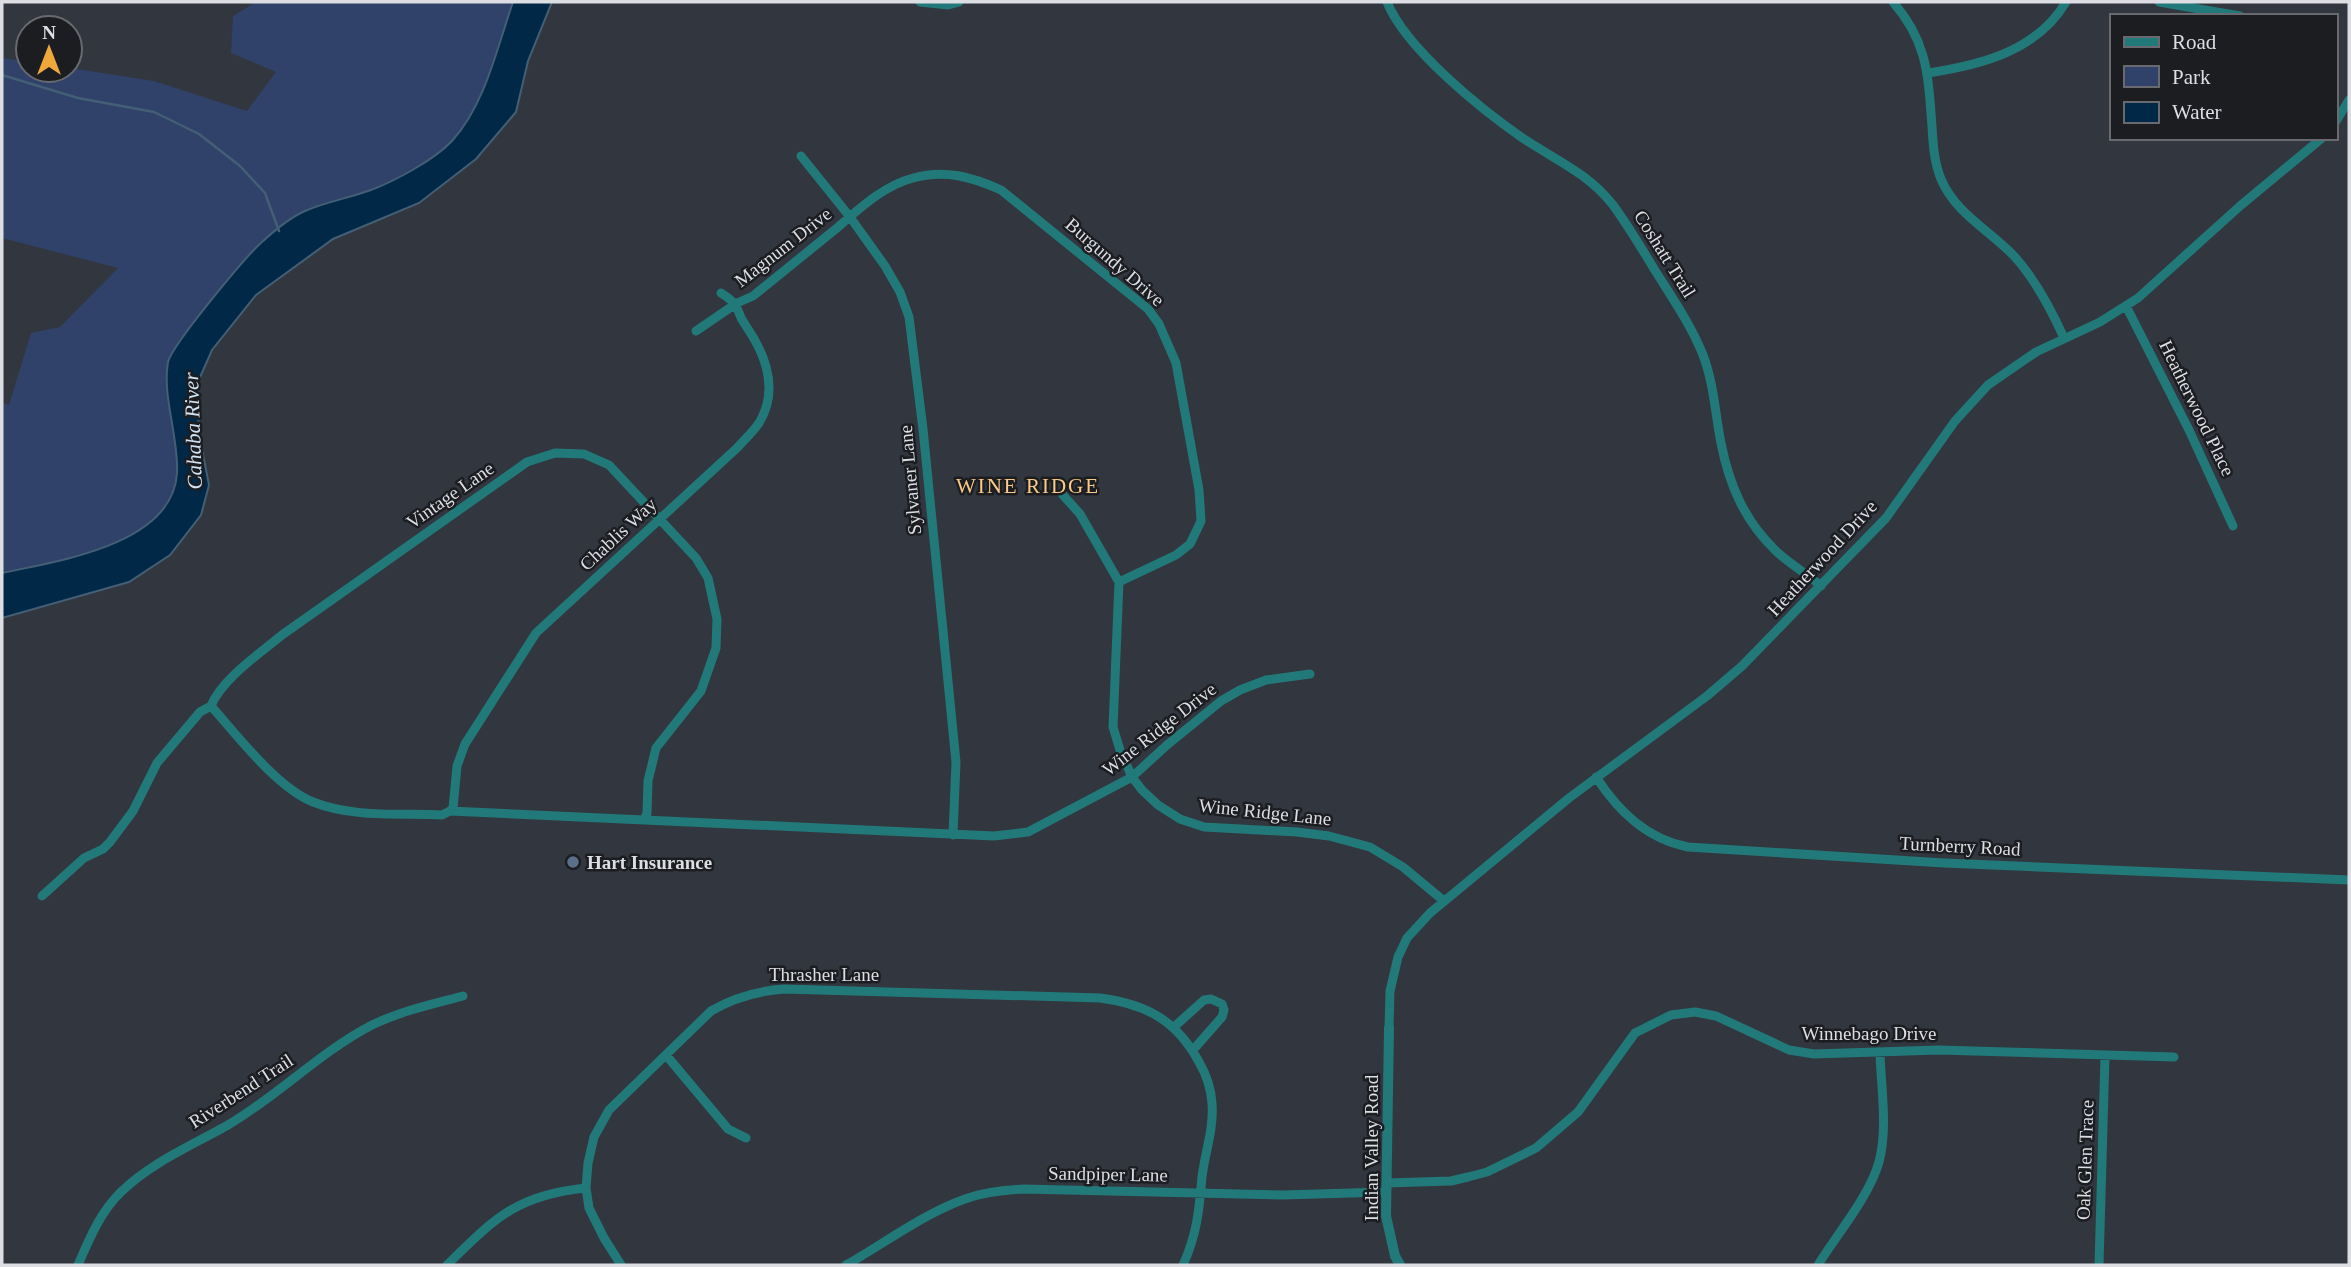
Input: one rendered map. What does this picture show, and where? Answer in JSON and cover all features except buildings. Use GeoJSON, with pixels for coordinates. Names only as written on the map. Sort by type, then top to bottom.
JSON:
{"type":"FeatureCollection","features":[{"type":"Feature","properties":{"kind":"street"},"geometry":{"type":"LineString","coordinates":[[920,2],[948,5],[959,2]]}},
{"type":"Feature","properties":{"kind":"street","name":"Coshatt Trail"},"geometry":{"type":"LineString","coordinates":[[1387,2],[1411,42],[1464,91],[1524,139],[1582,174],[1611,203],[1678,306],[1703,355],[1713,390],[1720,442],[1732,488],[1741,507],[1777,552],[1821,586]]}},
{"type":"Feature","properties":{"kind":"street"},"geometry":{"type":"LineString","coordinates":[[1893,2],[1917,35],[1928,73],[1934,157],[1945,188],[1961,210],[2011,253],[2025,269],[2064,338]]}},
{"type":"Feature","properties":{"kind":"street"},"geometry":{"type":"LineString","coordinates":[[1928,73],[1959,68],[2004,55],[2027,44],[2052,23],[2066,2]]}},
{"type":"Feature","properties":{"kind":"street"},"geometry":{"type":"LineString","coordinates":[[2159,2],[2228,14]]}},
{"type":"Feature","properties":{"kind":"street"},"geometry":{"type":"LineString","coordinates":[[2337,120],[2349,100]]}},
{"type":"Feature","properties":{"kind":"street","name":"Heatherwood Drive"},"geometry":{"type":"LineString","coordinates":[[1389,1028],[1393,973],[1403,945],[1416,927],[1444,901],[1597,777],[1707,696],[1763,646],[1885,518],[1955,421],[1975,398],[2020,362],[2126,306],[2320,140]]}},
{"type":"Feature","properties":{"kind":"street","name":"Sylvaner Lane"},"geometry":{"type":"LineString","coordinates":[[801,156],[885,266],[900,292],[909,317],[923,429],[956,762],[953,835]]}},
{"type":"Feature","properties":{"kind":"street","name":"Burgundy Drive"},"geometry":{"type":"LineString","coordinates":[[850,217],[879,194],[916,177],[957,175],[974,178],[1001,190],[1148,309],[1159,324],[1175,363],[1199,491],[1201,521],[1190,544],[1176,555],[1119,582]]}},
{"type":"Feature","properties":{"kind":"street","name":"Magnum Drive"},"geometry":{"type":"LineString","coordinates":[[696,331],[737,303],[753,296],[850,217]]}},
{"type":"Feature","properties":{"kind":"street"},"geometry":{"type":"LineString","coordinates":[[721,293],[737,303]]}},
{"type":"Feature","properties":{"kind":"street","name":"Chablis Way"},"geometry":{"type":"LineString","coordinates":[[450,811],[453,808],[457,766],[465,744],[536,633],[737,448],[759,422],[768,397],[769,371],[758,342],[743,322],[737,303]]}},
{"type":"Feature","properties":{"kind":"street","name":"Heatherwood Place"},"geometry":{"type":"LineString","coordinates":[[2126,306],[2189,430],[2233,526]]}},
{"type":"Feature","properties":{"kind":"street","name":"Vintage Lane"},"geometry":{"type":"LineString","coordinates":[[43,896],[84,858],[103,849],[110,842],[133,811],[157,763],[200,712],[211,706],[216,694],[282,635],[527,462],[555,453],[584,454],[610,465],[696,558],[708,578],[718,619],[716,648],[701,691],[656,748],[648,781],[645,818]]}},
{"type":"Feature","properties":{"kind":"street"},"geometry":{"type":"LineString","coordinates":[[1062,494],[1080,514],[1119,582]]}},
{"type":"Feature","properties":{"kind":"street","name":"Wine Ridge Lane"},"geometry":{"type":"LineString","coordinates":[[1119,582],[1114,727],[1120,750],[1132,777],[1158,805],[1180,818],[1205,827],[1308,833],[1370,847],[1419,878],[1444,901]]}},
{"type":"Feature","properties":{"kind":"street","name":"Wine Ridge Drive"},"geometry":{"type":"LineString","coordinates":[[450,811],[645,818],[953,835],[994,836],[1028,832],[1132,777],[1167,744],[1230,695],[1266,680],[1310,674]]}},
{"type":"Feature","properties":{"kind":"street"},"geometry":{"type":"LineString","coordinates":[[211,706],[276,777],[311,802],[348,812],[442,815],[450,811]]}},
{"type":"Feature","properties":{"kind":"street","name":"Turnberry Road"},"geometry":{"type":"LineString","coordinates":[[1597,777],[1613,801],[1639,826],[1662,839],[1688,847],[1944,863],[2349,880]]}},
{"type":"Feature","properties":{"kind":"street","name":"Thrasher Lane"},"geometry":{"type":"LineString","coordinates":[[621,1265],[595,1222],[589,1208],[586,1188],[590,1152],[601,1122],[621,1098],[711,1011],[738,997],[764,990],[815,990],[1100,998],[1138,1007],[1174,1027],[1193,1050],[1203,1070],[1212,1102],[1211,1132],[1195,1235],[1183,1265]]}},
{"type":"Feature","properties":{"kind":"street","name":"Riverbend Trail"},"geometry":{"type":"LineString","coordinates":[[78,1265],[92,1234],[110,1205],[153,1166],[240,1117],[339,1045],[371,1026],[414,1009],[463,996]]}},
{"type":"Feature","properties":{"kind":"street"},"geometry":{"type":"LineString","coordinates":[[1174,1027],[1205,1000],[1211,999],[1222,1004],[1222,1017],[1193,1050]]}},
{"type":"Feature","properties":{"kind":"street","name":"Winnebago Drive"},"geometry":{"type":"LineString","coordinates":[[1386,1188],[1451,1181],[1487,1172],[1536,1148],[1578,1112],[1635,1033],[1671,1015],[1695,1012],[1716,1016],[1801,1053],[1938,1050],[2174,1057]]}},
{"type":"Feature","properties":{"kind":"street","name":"Indian Valley Road"},"geometry":{"type":"LineString","coordinates":[[1389,1028],[1386,1216],[1400,1265]]}},
{"type":"Feature","properties":{"kind":"street"},"geometry":{"type":"LineString","coordinates":[[1818,1265],[1869,1185],[1879,1162],[1882,1145],[1880,1053]]}},
{"type":"Feature","properties":{"kind":"street"},"geometry":{"type":"LineString","coordinates":[[666,1055],[728,1129],[746,1138]]}},
{"type":"Feature","properties":{"kind":"street","name":"Oak Glen Trace"},"geometry":{"type":"LineString","coordinates":[[2099,1265],[2105,1056]]}},
{"type":"Feature","properties":{"kind":"street"},"geometry":{"type":"LineString","coordinates":[[447,1265],[489,1224],[511,1208],[543,1195],[586,1188]]}},
{"type":"Feature","properties":{"kind":"street","name":"Sandpiper Lane"},"geometry":{"type":"LineString","coordinates":[[846,1265],[941,1210],[963,1199],[989,1192],[1024,1189],[1321,1195],[1386,1188]]}},
{"type":"Feature","properties":{"kind":"green space"},"geometry":{"type":"Polygon","coordinates":[[[256,2],[513,2],[482,93],[452,141],[425,162],[391,181],[305,211],[283,225],[241,264],[182,338],[168,362],[167,375],[177,473],[171,497],[156,517],[109,546],[2,573],[2,402],[9,405],[31,333],[60,327],[118,268],[2,238],[2,58],[14,60],[14,84],[84,84],[84,70],[154,81],[247,111],[276,72],[231,53],[233,16],[256,2]]]}},
{"type":"Feature","properties":{"kind":"water","name":"Cahaba River"},"geometry":{"type":"Polygon","coordinates":[[[513,2],[552,2],[528,61],[516,112],[476,159],[419,203],[333,239],[256,295],[212,350],[197,384],[199,434],[209,485],[201,515],[170,555],[129,582],[2,618],[2,573],[109,546],[156,517],[171,497],[177,473],[167,375],[168,362],[182,338],[241,264],[283,225],[305,211],[391,181],[425,162],[452,141],[482,93],[513,2]]]}},
{"type":"Feature","properties":{"kind":"waterway"},"geometry":{"type":"LineString","coordinates":[[2,75],[78,98],[154,112],[199,134],[240,166],[265,193],[279,231]]}},
{"type":"Feature","properties":{"kind":"place","name":"Hart Insurance"},"geometry":{"type":"Point","coordinates":[573,862]}},
{"type":"Feature","properties":{"kind":"district","name":"WINE RIDGE"},"geometry":{"type":"Point","coordinates":[1028,486]}}]}
